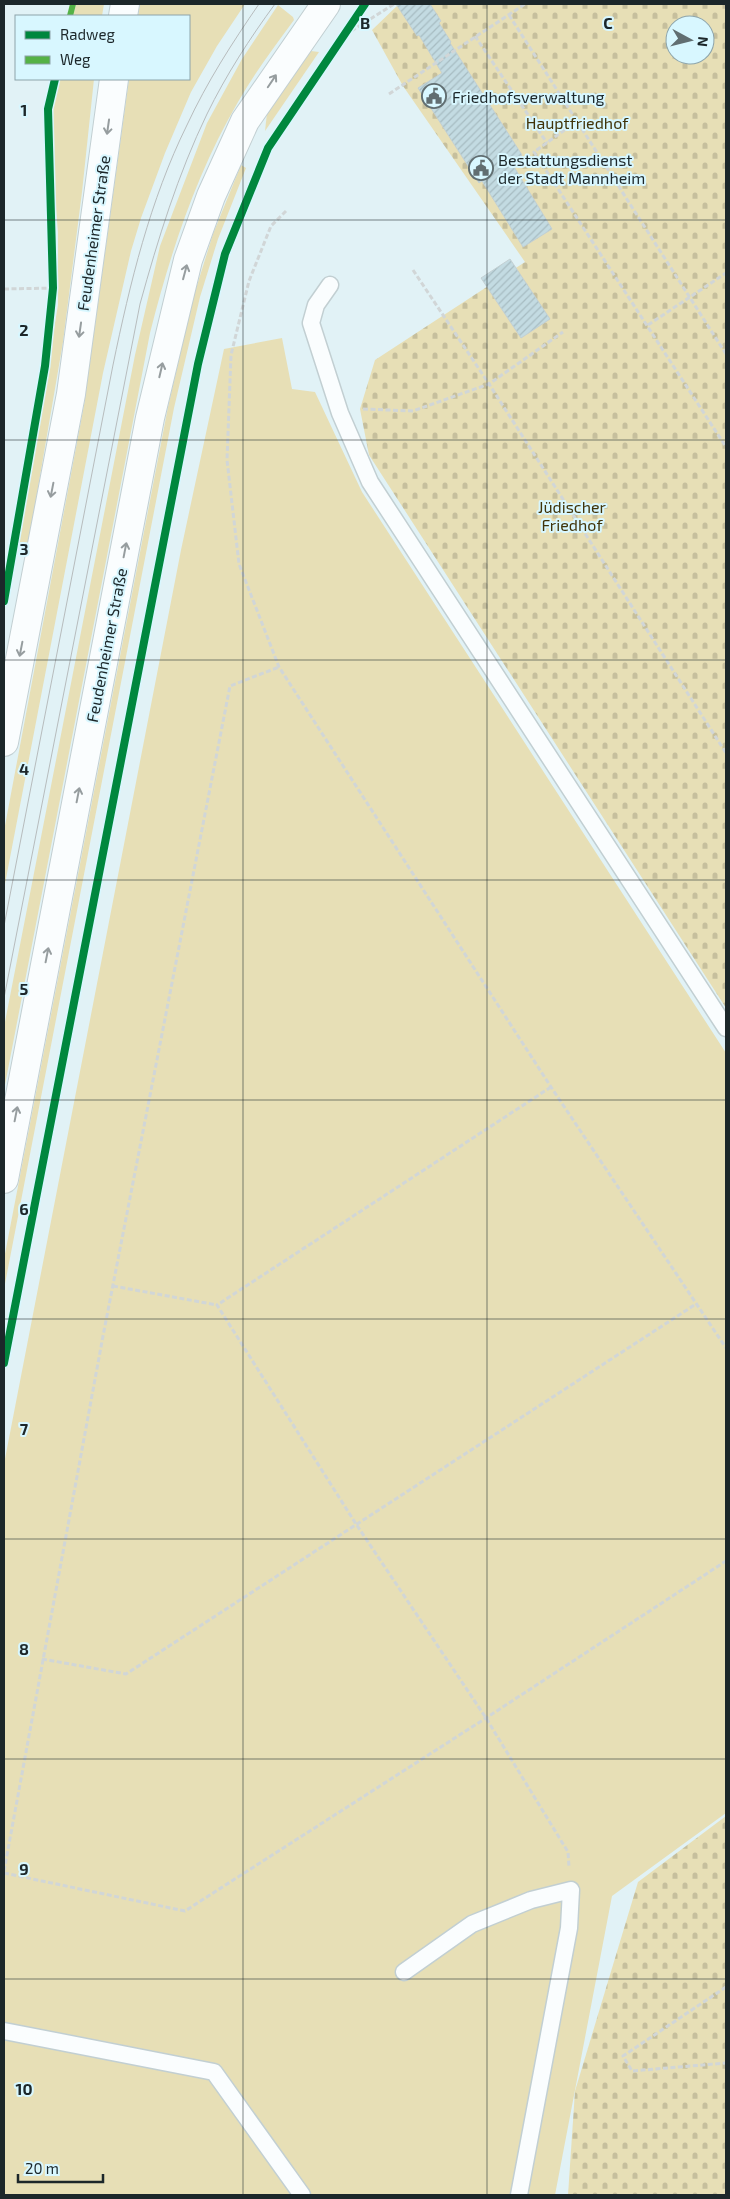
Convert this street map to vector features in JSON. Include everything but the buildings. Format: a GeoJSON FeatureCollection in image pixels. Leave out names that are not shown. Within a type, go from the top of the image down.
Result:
{"type":"FeatureCollection","features":[{"type":"Feature","properties":{"kind":"main road","name":"Feudenheimer Straße"},"geometry":{"type":"LineString","coordinates":[[4,1180],[152,409],[188,260],[211,196],[245,121],[318,6]]}},
{"type":"Feature","properties":{"kind":"main road","name":"Feudenheimer Straße"},"geometry":{"type":"LineString","coordinates":[[4,742],[71,394],[114,80]]}},
{"type":"Feature","properties":{"kind":"lane"},"geometry":{"type":"LineString","coordinates":[[330,285],[316,305],[312,323],[340,413],[370,482],[726,1028]]}},
{"type":"Feature","properties":{"kind":"lane"},"geometry":{"type":"LineString","coordinates":[[404,1972],[472,1924],[531,1900],[571,1890],[569,1928],[519,2195]]}},
{"type":"Feature","properties":{"kind":"lane"},"geometry":{"type":"LineString","coordinates":[[4,2031],[214,2072],[302,2195]]}},
{"type":"Feature","properties":{"kind":"path"},"geometry":{"type":"LineString","coordinates":[[345,35],[394,4]]}},
{"type":"Feature","properties":{"kind":"path"},"geometry":{"type":"LineString","coordinates":[[389,94],[525,4]]}},
{"type":"Feature","properties":{"kind":"path"},"geometry":{"type":"LineString","coordinates":[[509,15],[726,354]]}},
{"type":"Feature","properties":{"kind":"path"},"geometry":{"type":"LineString","coordinates":[[345,35],[355,20]]}},
{"type":"Feature","properties":{"kind":"path"},"geometry":{"type":"LineString","coordinates":[[475,36],[546,143]]}},
{"type":"Feature","properties":{"kind":"path"},"geometry":{"type":"LineString","coordinates":[[577,121],[534,152],[726,447]]}},
{"type":"Feature","properties":{"kind":"path"},"geometry":{"type":"LineString","coordinates":[[286,211],[271,226],[249,281],[231,355],[227,460],[239,564],[279,667],[551,1087],[726,1348]]}},
{"type":"Feature","properties":{"kind":"path"},"geometry":{"type":"LineString","coordinates":[[413,270],[489,384],[726,753]]}},
{"type":"Feature","properties":{"kind":"path"},"geometry":{"type":"LineString","coordinates":[[648,325],[726,273]]}},
{"type":"Feature","properties":{"kind":"path"},"geometry":{"type":"LineString","coordinates":[[4,289],[54,288]]}},
{"type":"Feature","properties":{"kind":"path"},"geometry":{"type":"LineString","coordinates":[[340,413],[360,409],[413,411],[489,384],[562,332]]}},
{"type":"Feature","properties":{"kind":"path"},"geometry":{"type":"LineString","coordinates":[[279,667],[230,686],[113,1286],[4,1872],[185,1910],[486,1718],[726,1561]]}},
{"type":"Feature","properties":{"kind":"path"},"geometry":{"type":"LineString","coordinates":[[113,1286],[217,1305],[551,1087]]}},
{"type":"Feature","properties":{"kind":"path"},"geometry":{"type":"LineString","coordinates":[[42,1660],[126,1674],[696,1304]]}},
{"type":"Feature","properties":{"kind":"path"},"geometry":{"type":"LineString","coordinates":[[217,1305],[356,1524],[486,1718],[568,1852],[571,1890]]}},
{"type":"Feature","properties":{"kind":"path"},"geometry":{"type":"LineString","coordinates":[[726,1987],[623,2056],[632,2071],[726,2063]]}},
{"type":"Feature","properties":{"kind":"green space"},"geometry":{"type":"Polygon","coordinates":[[[76,4],[104,4],[102,15],[73,15],[76,4]]]}},
{"type":"Feature","properties":{"kind":"green space"},"geometry":{"type":"Polygon","coordinates":[[[140,4],[245,4],[217,46],[191,92],[165,153],[131,251],[103,373],[4,889],[4,831],[84,405],[129,80],[190,80],[190,15],[138,15],[140,4]]]}},
{"type":"Feature","properties":{"kind":"green space","name":"Jüdischer Friedhof"},"geometry":{"type":"Polygon","coordinates":[[[399,4],[726,4],[726,1008],[369,455],[360,409],[375,360],[525,262],[403,86],[372,30],[399,4]]]}},
{"type":"Feature","properties":{"kind":"green space"},"geometry":{"type":"Polygon","coordinates":[[[278,5],[293,17],[294,20],[244,92],[209,157],[176,244],[150,333],[4,1090],[4,1027],[135,355],[160,246],[207,123],[242,59],[278,5]]]}},
{"type":"Feature","properties":{"kind":"green space"},"geometry":{"type":"Polygon","coordinates":[[[311,51],[319,52],[265,131],[267,113],[311,51]]]}},
{"type":"Feature","properties":{"kind":"green space"},"geometry":{"type":"Polygon","coordinates":[[[59,80],[94,80],[63,342],[28,546],[18,545],[58,305],[58,232],[53,175],[53,107],[59,80]]]}},
{"type":"Feature","properties":{"kind":"green space"},"geometry":{"type":"Polygon","coordinates":[[[241,165],[246,168],[218,239],[200,297],[174,408],[4,1289],[4,1259],[168,407],[194,295],[213,234],[241,165]]]}},
{"type":"Feature","properties":{"kind":"green space"},"geometry":{"type":"Polygon","coordinates":[[[282,338],[292,389],[315,392],[362,492],[726,1053],[726,1813],[612,1896],[555,2195],[4,2195],[4,1464],[181,550],[224,349],[282,338]]]}},
{"type":"Feature","properties":{"kind":"green space"},"geometry":{"type":"Polygon","coordinates":[[[726,1816],[726,2195],[568,2195],[575,2091],[638,1882],[726,1816]]]}},
{"type":"Feature","properties":{"kind":"tram line"},"geometry":{"type":"LineString","coordinates":[[4,926],[113,365],[142,242],[162,183],[195,109],[220,63],[259,4]]}},
{"type":"Feature","properties":{"kind":"tram line"},"geometry":{"type":"LineString","coordinates":[[4,998],[140,304],[169,207],[214,99],[230,71],[275,4]]}},
{"type":"Feature","properties":{"kind":"marked path"},"geometry":{"type":"LineString","coordinates":[[70,15],[73,4]]}},
{"type":"Feature","properties":{"kind":"cycle path"},"geometry":{"type":"LineString","coordinates":[[4,1363],[198,364],[225,254],[268,148],[365,4]]}},
{"type":"Feature","properties":{"kind":"cycle path"},"geometry":{"type":"LineString","coordinates":[[4,601],[45,366],[53,288],[48,109],[55,80]]}},
{"type":"Feature","properties":{"kind":"place","name":"Friedhofsverwaltung"},"geometry":{"type":"Point","coordinates":[434,96]}},
{"type":"Feature","properties":{"kind":"place","name":"Bestattungsdienst der Stadt Mannheim"},"geometry":{"type":"Point","coordinates":[481,168]}},
{"type":"Feature","properties":{"kind":"park label","name":"Hauptfriedhof"},"geometry":{"type":"Point","coordinates":[577,122]}}]}
